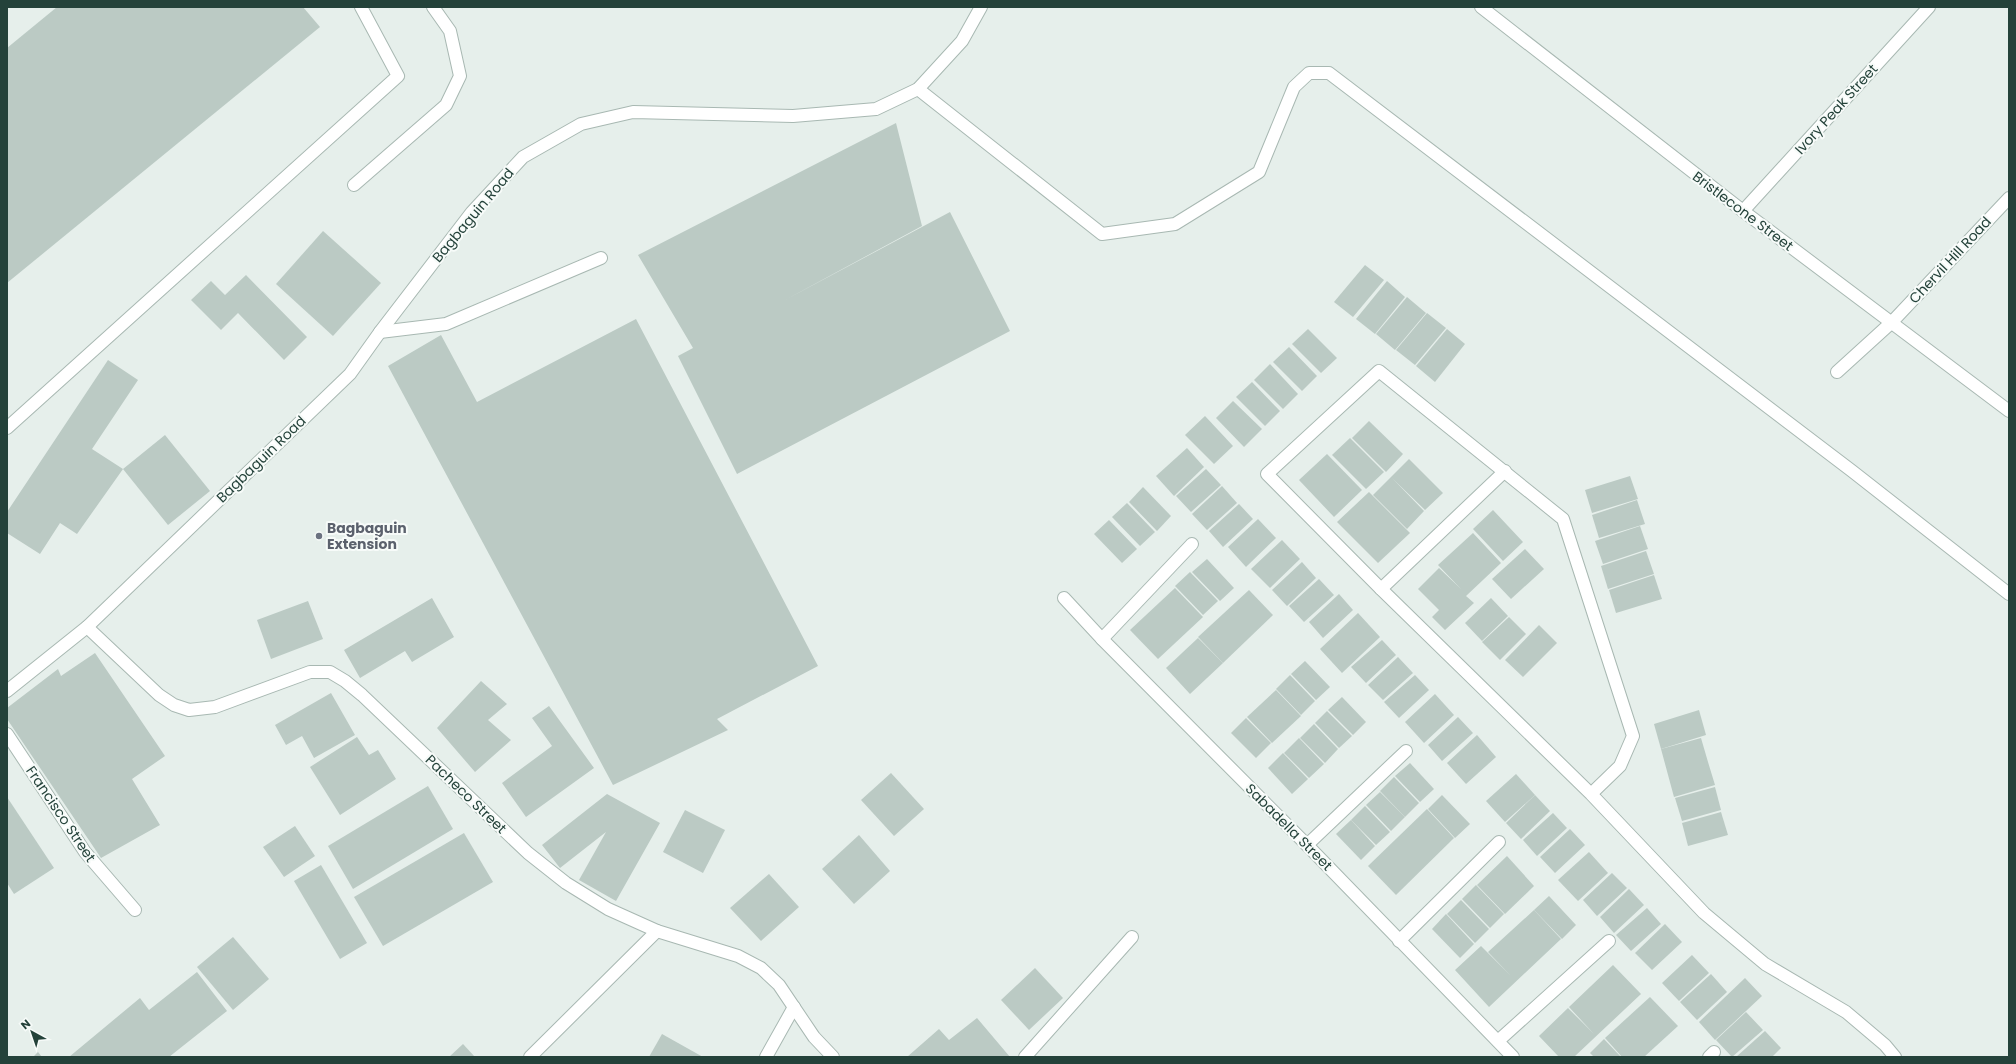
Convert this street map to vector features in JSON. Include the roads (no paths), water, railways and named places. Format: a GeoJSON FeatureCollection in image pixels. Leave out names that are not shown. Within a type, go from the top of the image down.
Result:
{"type":"FeatureCollection","features":[{"type":"Feature","properties":{"kind":"street"},"geometry":{"type":"LineString","coordinates":[[7,428],[398,76],[361,7]]}},
{"type":"Feature","properties":{"kind":"street"},"geometry":{"type":"LineString","coordinates":[[354,185],[446,105],[460,76],[450,30],[433,7]]}},
{"type":"Feature","properties":{"kind":"street","name":"Bagbaguin Road"},"geometry":{"type":"LineString","coordinates":[[7,691],[86,627],[350,374],[380,332],[472,212],[523,157],[581,124],[634,112],[794,116],[876,109],[918,89],[962,41],[981,7]]}},
{"type":"Feature","properties":{"kind":"street","name":"Bristlecone Street"},"geometry":{"type":"LineString","coordinates":[[1481,7],[1743,211],[2009,411]]}},
{"type":"Feature","properties":{"kind":"street","name":"Ivory Peak Street"},"geometry":{"type":"LineString","coordinates":[[1743,211],[1929,7]]}},
{"type":"Feature","properties":{"kind":"street"},"geometry":{"type":"LineString","coordinates":[[918,89],[1102,234],[1175,224],[1259,172],[1294,87],[1309,73],[1329,73],[1846,466],[2009,594]]}},
{"type":"Feature","properties":{"kind":"street","name":"Chervil Hill Road"},"geometry":{"type":"LineString","coordinates":[[1837,372],[1892,322],[2009,198]]}},
{"type":"Feature","properties":{"kind":"street"},"geometry":{"type":"LineString","coordinates":[[380,332],[446,324],[601,258]]}},
{"type":"Feature","properties":{"kind":"street"},"geometry":{"type":"LineString","coordinates":[[1591,794],[1620,766],[1633,736],[1563,519],[1380,371],[1267,474],[1591,794],[1704,913],[1765,964],[1846,1012],[1885,1045],[1895,1057]]}},
{"type":"Feature","properties":{"kind":"street"},"geometry":{"type":"LineString","coordinates":[[1382,589],[1505,471]]}},
{"type":"Feature","properties":{"kind":"street"},"geometry":{"type":"LineString","coordinates":[[1102,639],[1192,544]]}},
{"type":"Feature","properties":{"kind":"street","name":"Sabadella Street"},"geometry":{"type":"LineString","coordinates":[[1064,598],[1102,639],[1307,845],[1513,1057]]}},
{"type":"Feature","properties":{"kind":"street","name":"Pacheco Street"},"geometry":{"type":"LineString","coordinates":[[86,627],[159,695],[174,705],[189,710],[216,707],[310,672],[330,672],[345,681],[362,695],[528,853],[566,883],[608,909],[657,931],[738,956],[761,968],[779,985],[814,1037],[833,1057]]}},
{"type":"Feature","properties":{"kind":"street","name":"Francisco Street"},"geometry":{"type":"LineString","coordinates":[[7,734],[85,852],[135,910]]}},
{"type":"Feature","properties":{"kind":"street"},"geometry":{"type":"LineString","coordinates":[[1307,845],[1406,751]]}},
{"type":"Feature","properties":{"kind":"street"},"geometry":{"type":"LineString","coordinates":[[1399,941],[1499,842]]}},
{"type":"Feature","properties":{"kind":"street"},"geometry":{"type":"LineString","coordinates":[[530,1057],[657,931]]}},
{"type":"Feature","properties":{"kind":"street"},"geometry":{"type":"LineString","coordinates":[[1025,1057],[1132,937]]}},
{"type":"Feature","properties":{"kind":"street"},"geometry":{"type":"LineString","coordinates":[[1498,1041],[1609,941]]}},
{"type":"Feature","properties":{"kind":"street"},"geometry":{"type":"LineString","coordinates":[[766,1057],[794,1007]]}},
{"type":"Feature","properties":{"kind":"place","name":"Bagbaguin Extension"},"geometry":{"type":"Point","coordinates":[319,536]}}]}
